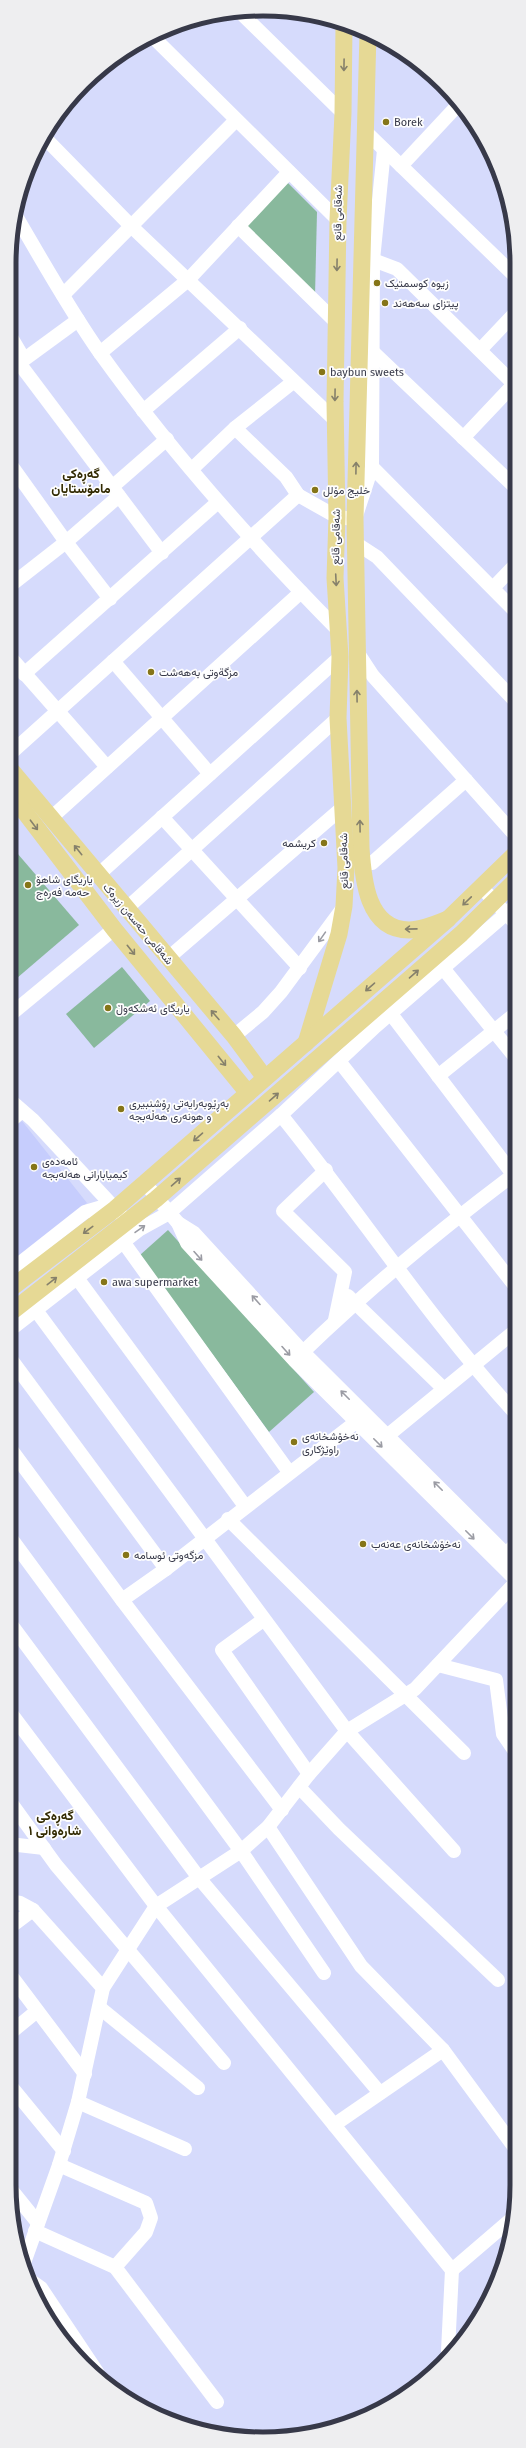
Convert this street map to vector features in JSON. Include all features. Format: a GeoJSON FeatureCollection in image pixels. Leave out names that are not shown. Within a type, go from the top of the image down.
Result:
{"type":"FeatureCollection","features":[{"type":"Feature","properties":{"kind":"main road","name":"شەقامی قانع"},"geometry":{"type":"LineString","coordinates":[[344,30],[343,113],[338,220],[336,421],[337,517],[335,578],[340,657],[338,718],[342,808],[365,889],[375,912],[391,925],[408,930],[423,928],[448,919]]}},
{"type":"Feature","properties":{"kind":"main road","name":"شەقامی قانع"},"geometry":{"type":"LineString","coordinates":[[306,1043],[339,934],[356,854],[356,518],[368,39]]}},
{"type":"Feature","properties":{"kind":"main road","name":"شەقامی حەسەن زیرەک"},"geometry":{"type":"LineString","coordinates":[[16,776],[167,959],[234,1036],[265,1078]]}},
{"type":"Feature","properties":{"kind":"main road","name":"شەقامی حەسەن زیرەک"},"geometry":{"type":"LineString","coordinates":[[16,801],[114,929],[248,1093]]}},
{"type":"Feature","properties":{"kind":"main road"},"geometry":{"type":"LineString","coordinates":[[16,1284],[115,1209],[144,1182],[448,919],[510,859]]}},
{"type":"Feature","properties":{"kind":"main road"},"geometry":{"type":"LineString","coordinates":[[16,1311],[37,1303],[127,1222],[439,963],[510,886]]}},
{"type":"Feature","properties":{"kind":"street"},"geometry":{"type":"LineString","coordinates":[[244,17],[343,113]]}},
{"type":"Feature","properties":{"kind":"street"},"geometry":{"type":"LineString","coordinates":[[156,40],[338,220]]}},
{"type":"Feature","properties":{"kind":"street"},"geometry":{"type":"LineString","coordinates":[[401,166],[455,108]]}},
{"type":"Feature","properties":{"kind":"street"},"geometry":{"type":"LineString","coordinates":[[63,295],[132,227],[236,120]]}},
{"type":"Feature","properties":{"kind":"street"},"geometry":{"type":"LineString","coordinates":[[366,132],[510,271]]}},
{"type":"Feature","properties":{"kind":"street"},"geometry":{"type":"LineString","coordinates":[[48,141],[132,227],[240,328],[293,382],[336,421]]}},
{"type":"Feature","properties":{"kind":"street"},"geometry":{"type":"LineString","coordinates":[[235,428],[286,477],[298,495],[337,517],[356,518],[372,467],[372,260],[384,150]]}},
{"type":"Feature","properties":{"kind":"street"},"geometry":{"type":"LineString","coordinates":[[100,353],[188,280],[289,172]]}},
{"type":"Feature","properties":{"kind":"street"},"geometry":{"type":"LineString","coordinates":[[20,222],[78,320],[100,353],[143,411],[218,502],[250,538],[339,631]]}},
{"type":"Feature","properties":{"kind":"street"},"geometry":{"type":"LineString","coordinates":[[238,226],[337,323]]}},
{"type":"Feature","properties":{"kind":"street"},"geometry":{"type":"LineString","coordinates":[[372,260],[397,269],[510,380]]}},
{"type":"Feature","properties":{"kind":"street"},"geometry":{"type":"LineString","coordinates":[[480,350],[510,318]]}},
{"type":"Feature","properties":{"kind":"street"},"geometry":{"type":"LineString","coordinates":[[78,320],[18,364],[162,553]]}},
{"type":"Feature","properties":{"kind":"street"},"geometry":{"type":"LineString","coordinates":[[143,411],[240,328]]}},
{"type":"Feature","properties":{"kind":"street"},"geometry":{"type":"LineString","coordinates":[[372,351],[510,482]]}},
{"type":"Feature","properties":{"kind":"street"},"geometry":{"type":"LineString","coordinates":[[192,469],[235,428],[293,382]]}},
{"type":"Feature","properties":{"kind":"street"},"geometry":{"type":"LineString","coordinates":[[463,438],[510,388]]}},
{"type":"Feature","properties":{"kind":"street"},"geometry":{"type":"LineString","coordinates":[[16,580],[66,542],[167,439]]}},
{"type":"Feature","properties":{"kind":"street"},"geometry":{"type":"LineString","coordinates":[[372,467],[510,606]]}},
{"type":"Feature","properties":{"kind":"street"},"geometry":{"type":"LineString","coordinates":[[16,472],[66,542],[110,599]]}},
{"type":"Feature","properties":{"kind":"street"},"geometry":{"type":"LineString","coordinates":[[16,748],[298,495]]}},
{"type":"Feature","properties":{"kind":"street"},"geometry":{"type":"LineString","coordinates":[[24,674],[218,502]]}},
{"type":"Feature","properties":{"kind":"street"},"geometry":{"type":"LineString","coordinates":[[357,544],[377,557],[510,696]]}},
{"type":"Feature","properties":{"kind":"street"},"geometry":{"type":"LineString","coordinates":[[493,588],[510,570]]}},
{"type":"Feature","properties":{"kind":"street"},"geometry":{"type":"LineString","coordinates":[[51,818],[301,592]]}},
{"type":"Feature","properties":{"kind":"street"},"geometry":{"type":"LineString","coordinates":[[356,650],[372,676],[510,829]]}},
{"type":"Feature","properties":{"kind":"street"},"geometry":{"type":"LineString","coordinates":[[98,875],[340,657]]}},
{"type":"Feature","properties":{"kind":"street"},"geometry":{"type":"LineString","coordinates":[[113,661],[210,774]]}},
{"type":"Feature","properties":{"kind":"street"},"geometry":{"type":"LineString","coordinates":[[16,664],[106,767]]}},
{"type":"Feature","properties":{"kind":"street"},"geometry":{"type":"LineString","coordinates":[[126,909],[338,718]]}},
{"type":"Feature","properties":{"kind":"street"},"geometry":{"type":"LineString","coordinates":[[356,854],[372,863],[466,780]]}},
{"type":"Feature","properties":{"kind":"street"},"geometry":{"type":"LineString","coordinates":[[167,959],[342,808]]}},
{"type":"Feature","properties":{"kind":"street"},"geometry":{"type":"LineString","coordinates":[[162,817],[190,850],[238,899],[300,968]]}},
{"type":"Feature","properties":{"kind":"street"},"geometry":{"type":"LineString","coordinates":[[481,887],[510,913]]}},
{"type":"Feature","properties":{"kind":"street"},"geometry":{"type":"LineString","coordinates":[[234,1036],[263,1012],[300,968],[344,906]]}},
{"type":"Feature","properties":{"kind":"street"},"geometry":{"type":"LineString","coordinates":[[16,1324],[37,1303],[77,1278],[145,1226],[173,1218],[339,1060],[391,1014],[439,963],[510,916]]}},
{"type":"Feature","properties":{"kind":"street"},"geometry":{"type":"LineString","coordinates":[[16,1010],[114,929]]}},
{"type":"Feature","properties":{"kind":"street"},"geometry":{"type":"LineString","coordinates":[[439,963],[510,1050]]}},
{"type":"Feature","properties":{"kind":"street"},"geometry":{"type":"LineString","coordinates":[[391,1014],[510,1171]]}},
{"type":"Feature","properties":{"kind":"street"},"geometry":{"type":"LineString","coordinates":[[438,1076],[510,1018]]}},
{"type":"Feature","properties":{"kind":"street"},"geometry":{"type":"LineString","coordinates":[[339,1060],[510,1280]]}},
{"type":"Feature","properties":{"kind":"street"},"geometry":{"type":"LineString","coordinates":[[16,1106],[127,1222]]}},
{"type":"Feature","properties":{"kind":"street"},"geometry":{"type":"LineString","coordinates":[[16,1116],[22,1111]]}},
{"type":"Feature","properties":{"kind":"street"},"geometry":{"type":"LineString","coordinates":[[282,1114],[326,1170],[472,1366],[510,1408]]}},
{"type":"Feature","properties":{"kind":"street"},"geometry":{"type":"LineString","coordinates":[[326,1170],[283,1211],[345,1272],[335,1320]]}},
{"type":"Feature","properties":{"kind":"street"},"geometry":{"type":"LineString","coordinates":[[303,1352],[354,1302],[459,1216],[510,1179]]}},
{"type":"Feature","properties":{"kind":"street"},"geometry":{"type":"LineString","coordinates":[[144,1182],[156,1199],[173,1218],[187,1243],[295,1361],[356,1422],[452,1508],[510,1552]]}},
{"type":"Feature","properties":{"kind":"street"},"geometry":{"type":"LineString","coordinates":[[16,1266],[85,1212],[96,1208],[115,1209]]}},
{"type":"Feature","properties":{"kind":"street"},"geometry":{"type":"LineString","coordinates":[[173,1218],[194,1233],[303,1352],[387,1436],[510,1573]]}},
{"type":"Feature","properties":{"kind":"street"},"geometry":{"type":"LineString","coordinates":[[124,1242],[289,1472]]}},
{"type":"Feature","properties":{"kind":"street"},"geometry":{"type":"LineString","coordinates":[[77,1278],[245,1506]]}},
{"type":"Feature","properties":{"kind":"street"},"geometry":{"type":"LineString","coordinates":[[341,1289],[444,1389]]}},
{"type":"Feature","properties":{"kind":"street"},"geometry":{"type":"LineString","coordinates":[[37,1303],[263,1620],[347,1731],[454,1851]]}},
{"type":"Feature","properties":{"kind":"street"},"geometry":{"type":"LineString","coordinates":[[387,1436],[510,1335]]}},
{"type":"Feature","properties":{"kind":"street"},"geometry":{"type":"LineString","coordinates":[[16,1366],[166,1569]]}},
{"type":"Feature","properties":{"kind":"street"},"geometry":{"type":"LineString","coordinates":[[122,1600],[166,1569],[228,1519],[356,1422]]}},
{"type":"Feature","properties":{"kind":"street"},"geometry":{"type":"LineString","coordinates":[[16,1456],[122,1600],[282,1810]]}},
{"type":"Feature","properties":{"kind":"street"},"geometry":{"type":"LineString","coordinates":[[228,1519],[464,1753]]}},
{"type":"Feature","properties":{"kind":"street"},"geometry":{"type":"LineString","coordinates":[[16,1545],[241,1851],[324,1973]]}},
{"type":"Feature","properties":{"kind":"street"},"geometry":{"type":"LineString","coordinates":[[26,2256],[64,2151],[78,2102],[100,2008],[103,1988],[156,1906],[241,1851],[268,1827],[309,1774],[347,1731],[415,1689],[510,1588]]}},
{"type":"Feature","properties":{"kind":"street"},"geometry":{"type":"LineString","coordinates":[[263,1620],[222,1650],[309,1774]]}},
{"type":"Feature","properties":{"kind":"street"},"geometry":{"type":"LineString","coordinates":[[16,1631],[199,1878],[380,2093]]}},
{"type":"Feature","properties":{"kind":"street"},"geometry":{"type":"LineString","coordinates":[[438,1665],[496,1680],[503,1734],[510,1744]]}},
{"type":"Feature","properties":{"kind":"street"},"geometry":{"type":"LineString","coordinates":[[16,1720],[156,1906],[452,2270],[448,2349]]}},
{"type":"Feature","properties":{"kind":"street"},"geometry":{"type":"LineString","coordinates":[[299,1788],[339,1829],[498,1980]]}},
{"type":"Feature","properties":{"kind":"street"},"geometry":{"type":"LineString","coordinates":[[16,1810],[44,1848],[224,2063]]}},
{"type":"Feature","properties":{"kind":"street"},"geometry":{"type":"LineString","coordinates":[[268,1827],[361,1966],[443,2050],[510,2141]]}},
{"type":"Feature","properties":{"kind":"street"},"geometry":{"type":"LineString","coordinates":[[16,1845],[44,1848]]}},
{"type":"Feature","properties":{"kind":"street"},"geometry":{"type":"LineString","coordinates":[[16,1902],[33,1910],[103,1988]]}},
{"type":"Feature","properties":{"kind":"street"},"geometry":{"type":"LineString","coordinates":[[16,1923],[33,1910]]}},
{"type":"Feature","properties":{"kind":"street"},"geometry":{"type":"LineString","coordinates":[[16,1983],[85,2074]]}},
{"type":"Feature","properties":{"kind":"street"},"geometry":{"type":"LineString","coordinates":[[100,2008],[198,2088]]}},
{"type":"Feature","properties":{"kind":"street"},"geometry":{"type":"LineString","coordinates":[[16,2028],[37,2011]]}},
{"type":"Feature","properties":{"kind":"street"},"geometry":{"type":"LineString","coordinates":[[334,2125],[443,2050]]}},
{"type":"Feature","properties":{"kind":"street"},"geometry":{"type":"LineString","coordinates":[[16,2093],[64,2151]]}},
{"type":"Feature","properties":{"kind":"street"},"geometry":{"type":"LineString","coordinates":[[78,2102],[185,2149]]}},
{"type":"Feature","properties":{"kind":"street"},"geometry":{"type":"LineString","coordinates":[[59,2165],[146,2203],[151,2218],[146,2232],[115,2267]]}},
{"type":"Feature","properties":{"kind":"street"},"geometry":{"type":"LineString","coordinates":[[17,2198],[37,2227],[115,2267],[217,2402]]}},
{"type":"Feature","properties":{"kind":"street"},"geometry":{"type":"LineString","coordinates":[[452,2270],[507,2223]]}},
{"type":"Feature","properties":{"kind":"street"},"geometry":{"type":"LineString","coordinates":[[37,2285],[41,2288],[91,2362]]}},
{"type":"Feature","properties":{"kind":"shaded area","name":"ئامەدەی کیمیابارانی هەلەبجە"},"geometry":{"type":"Polygon","coordinates":[[[22,1121],[87,1203],[16,1259],[16,1126],[22,1121]]]}},
{"type":"Feature","properties":{"kind":"green space"},"geometry":{"type":"Polygon","coordinates":[[[287,182],[317,212],[315,296],[244,227],[287,182]]]}},
{"type":"Feature","properties":{"kind":"green space","name":"یاریگای شاهۆ حەمە فەرەج"},"geometry":{"type":"Polygon","coordinates":[[[16,852],[79,925],[16,979],[16,852]]]}},
{"type":"Feature","properties":{"kind":"green space","name":"یاریگای ئەشکەوڵ"},"geometry":{"type":"Polygon","coordinates":[[[122,967],[150,1001],[94,1048],[66,1014],[122,967]]]}},
{"type":"Feature","properties":{"kind":"green space"},"geometry":{"type":"Polygon","coordinates":[[[168,1230],[314,1392],[269,1432],[140,1255],[168,1230]]]}},
{"type":"Feature","properties":{"kind":"place","name":"Borek"},"geometry":{"type":"Point","coordinates":[386,122]}},
{"type":"Feature","properties":{"kind":"place","name":"زیوە کوسمتیک"},"geometry":{"type":"Point","coordinates":[377,283]}},
{"type":"Feature","properties":{"kind":"place","name":"پیتزای سەهەند"},"geometry":{"type":"Point","coordinates":[385,303]}},
{"type":"Feature","properties":{"kind":"place","name":"baybun sweets"},"geometry":{"type":"Point","coordinates":[322,372]}},
{"type":"Feature","properties":{"kind":"place","name":"خلیج مۆلل"},"geometry":{"type":"Point","coordinates":[315,490]}},
{"type":"Feature","properties":{"kind":"place","name":"مزگةوتى بەھەشت"},"geometry":{"type":"Point","coordinates":[151,672]}},
{"type":"Feature","properties":{"kind":"place","name":"کریشمە"},"geometry":{"type":"Point","coordinates":[324,843]}},
{"type":"Feature","properties":{"kind":"place","name":"یاریگای شاهۆ حەمە فەرەج"},"geometry":{"type":"Point","coordinates":[28,885]}},
{"type":"Feature","properties":{"kind":"place","name":"یاریگای ئەشکەوڵ"},"geometry":{"type":"Point","coordinates":[108,1008]}},
{"type":"Feature","properties":{"kind":"place","name":"بەڕێوبەرایەتی ڕۆشنبیری و هونەری هەڵەبجە"},"geometry":{"type":"Point","coordinates":[121,1109]}},
{"type":"Feature","properties":{"kind":"place","name":"ئامەدەی کیمیابارانی هەلەبجە"},"geometry":{"type":"Point","coordinates":[34,1167]}},
{"type":"Feature","properties":{"kind":"place","name":"awa supermarket"},"geometry":{"type":"Point","coordinates":[104,1282]}},
{"type":"Feature","properties":{"kind":"place","name":"نەخۆشخانەی راوێژکاری"},"geometry":{"type":"Point","coordinates":[294,1442]}},
{"type":"Feature","properties":{"kind":"place","name":"نەخۆشخانەی عەنەب"},"geometry":{"type":"Point","coordinates":[363,1544]}},
{"type":"Feature","properties":{"kind":"place","name":"مزگەوتی ئوسامە"},"geometry":{"type":"Point","coordinates":[126,1555]}},
{"type":"Feature","properties":{"kind":"district","name":"گەڕەکی مامۆستایان"},"geometry":{"type":"Point","coordinates":[81,480]}},
{"type":"Feature","properties":{"kind":"district","name":"گەڕەکی شارەوانی ١"},"geometry":{"type":"Point","coordinates":[55,1822]}}]}
